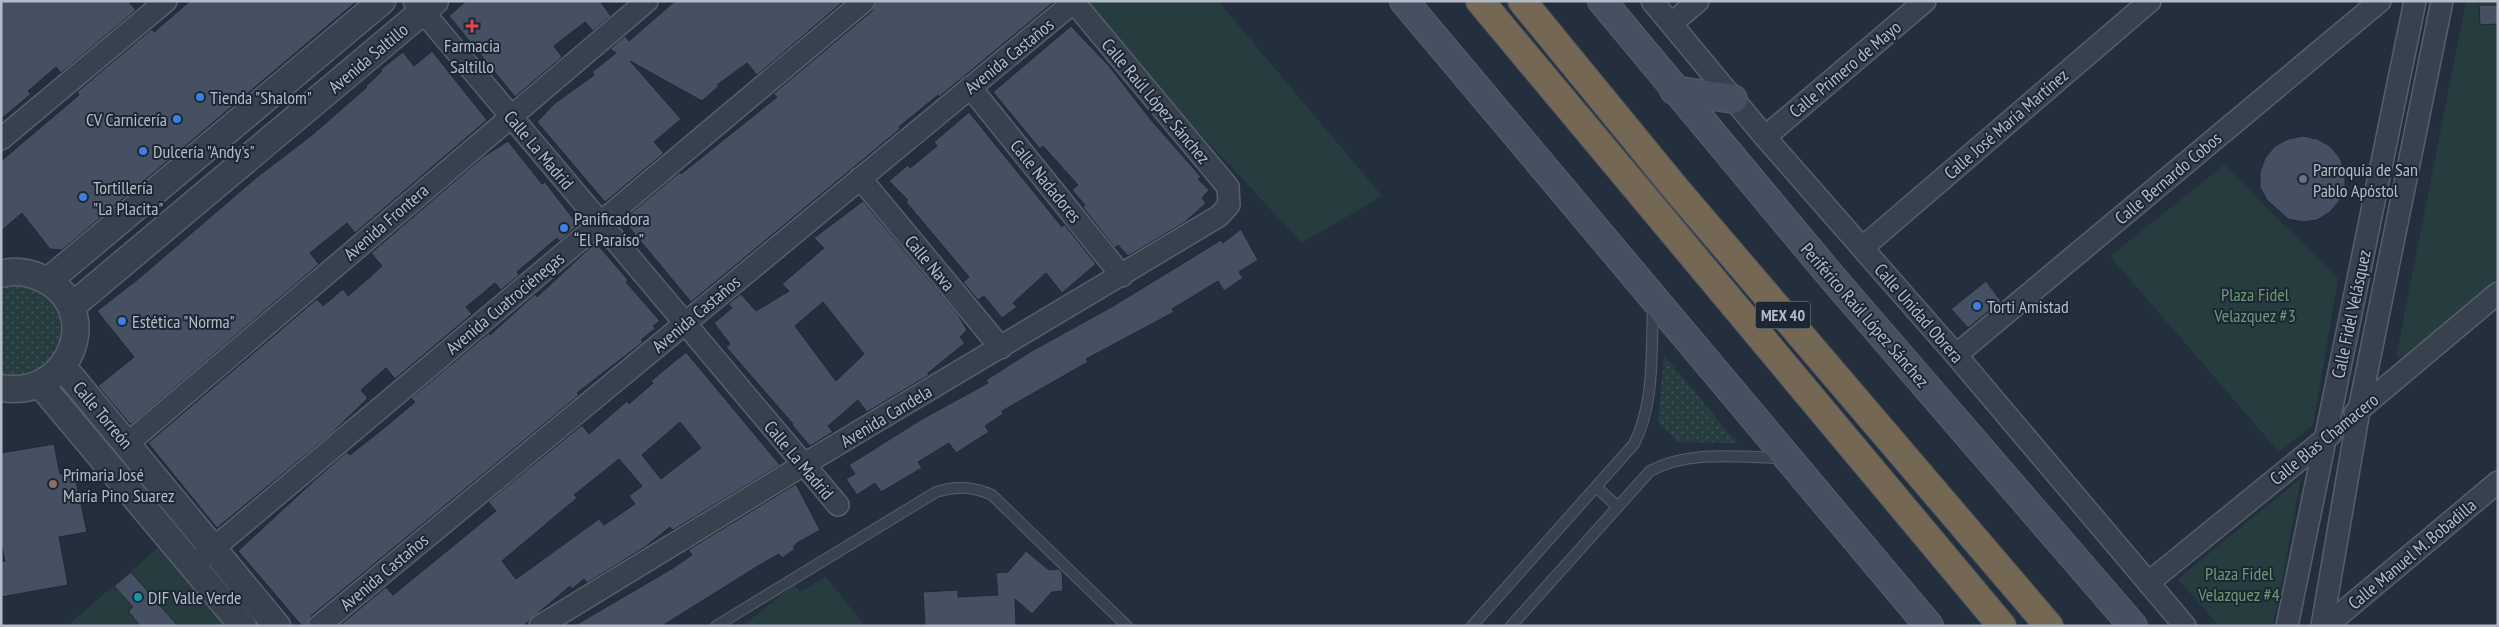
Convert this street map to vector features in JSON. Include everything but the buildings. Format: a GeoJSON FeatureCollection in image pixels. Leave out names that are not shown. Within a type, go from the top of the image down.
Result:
{"type":"FeatureCollection","features":[{"type":"Feature","properties":{"kind":"highway","name":"MEX 40"},"geometry":{"type":"LineString","coordinates":[[1480,1],[2002,626]]}},
{"type":"Feature","properties":{"kind":"highway","name":"MEX 40"},"geometry":{"type":"LineString","coordinates":[[1522,1],[1676,189],[2049,626]]}},
{"type":"Feature","properties":{"kind":"main road"},"geometry":{"type":"LineString","coordinates":[[1404,1],[1929,626]]}},
{"type":"Feature","properties":{"kind":"main road","name":"Periférico Raúl López Sánchez"},"geometry":{"type":"LineString","coordinates":[[1602,1],[1674,90],[2133,626]]}},
{"type":"Feature","properties":{"kind":"main road"},"geometry":{"type":"LineString","coordinates":[[1674,90],[1734,99]]}},
{"type":"Feature","properties":{"kind":"street"},"geometry":{"type":"LineString","coordinates":[[1,139],[166,1]]}},
{"type":"Feature","properties":{"kind":"street","name":"Avenida Saltillo"},"geometry":{"type":"LineString","coordinates":[[48,281],[382,1]]}},
{"type":"Feature","properties":{"kind":"street","name":"Avenida Frontera"},"geometry":{"type":"LineString","coordinates":[[127,444],[510,115],[647,1]]}},
{"type":"Feature","properties":{"kind":"street","name":"Avenida Cuatrociénegas"},"geometry":{"type":"LineString","coordinates":[[192,566],[864,1]]}},
{"type":"Feature","properties":{"kind":"street","name":"Calle Unidad Obrera"},"geometry":{"type":"LineString","coordinates":[[1652,1],[1765,137],[1956,355],[2185,626]]}},
{"type":"Feature","properties":{"kind":"street"},"geometry":{"type":"LineString","coordinates":[[1671,24],[1698,1]]}},
{"type":"Feature","properties":{"kind":"street","name":"Calle Primero de Mayo"},"geometry":{"type":"LineString","coordinates":[[1765,137],[1925,1]]}},
{"type":"Feature","properties":{"kind":"street","name":"Calle José María Martínez"},"geometry":{"type":"LineString","coordinates":[[1862,248],[2150,1]]}},
{"type":"Feature","properties":{"kind":"street","name":"Calle Bernardo Cobos"},"geometry":{"type":"LineString","coordinates":[[1956,355],[2380,1]]}},
{"type":"Feature","properties":{"kind":"street","name":"Calle Fidel Velásquez"},"geometry":{"type":"LineString","coordinates":[[2287,626],[2415,1]]}},
{"type":"Feature","properties":{"kind":"street","name":"Calle Fidel Velásquez"},"geometry":{"type":"LineString","coordinates":[[2322,626],[2359,410],[2442,1]]}},
{"type":"Feature","properties":{"kind":"street","name":"Avenida Castaños"},"geometry":{"type":"LineString","coordinates":[[319,626],[1073,2]]}},
{"type":"Feature","properties":{"kind":"street","name":"Calle Raúl López Sánchez"},"geometry":{"type":"LineString","coordinates":[[1073,2],[1228,187],[1229,205]]}},
{"type":"Feature","properties":{"kind":"street","name":"Avenida Saltillo"},"geometry":{"type":"LineString","coordinates":[[71,307],[424,5]]}},
{"type":"Feature","properties":{"kind":"street","name":"Calle La Madrid"},"geometry":{"type":"LineString","coordinates":[[424,5],[510,115],[838,505]]}},
{"type":"Feature","properties":{"kind":"street","name":"Calle Nadadores"},"geometry":{"type":"LineString","coordinates":[[970,87],[1122,276]]}},
{"type":"Feature","properties":{"kind":"street","name":"Calle Nava"},"geometry":{"type":"LineString","coordinates":[[860,178],[1001,348]]}},
{"type":"Feature","properties":{"kind":"street","name":"Avenida Candela"},"geometry":{"type":"LineString","coordinates":[[540,626],[803,465],[1122,276],[1220,216],[1229,205]]}},
{"type":"Feature","properties":{"kind":"street"},"geometry":{"type":"LineString","coordinates":[[1,274],[9,272],[30,273],[58,288],[71,307],[75,333],[73,346],[63,367],[51,378],[25,389],[1,388]]}},
{"type":"Feature","properties":{"kind":"street","name":"Calle Blas Chamacero"},"geometry":{"type":"LineString","coordinates":[[2148,582],[2326,438],[2498,294]]}},
{"type":"Feature","properties":{"kind":"street","name":"Calle Torreón"},"geometry":{"type":"LineString","coordinates":[[63,367],[277,626]]}},
{"type":"Feature","properties":{"kind":"street","name":"Calle Torreón"},"geometry":{"type":"LineString","coordinates":[[40,384],[243,626]]}},
{"type":"Feature","properties":{"kind":"street","name":"Calle Manuel M. Bobadilla"},"geometry":{"type":"LineString","coordinates":[[2326,626],[2498,482]]}},
{"type":"Feature","properties":{"kind":"lane"},"geometry":{"type":"LineString","coordinates":[[1472,626],[1634,444],[1646,416],[1653,297]]}},
{"type":"Feature","properties":{"kind":"lane"},"geometry":{"type":"LineString","coordinates":[[1511,626],[1642,478],[1661,465],[1711,458],[1788,458]]}},
{"type":"Feature","properties":{"kind":"lane"},"geometry":{"type":"LineString","coordinates":[[1596,486],[1617,506]]}},
{"type":"Feature","properties":{"kind":"lane"},"geometry":{"type":"LineString","coordinates":[[716,626],[936,492],[954,487],[966,487],[992,495],[1127,626]]}},
{"type":"Feature","properties":{"kind":"green space"},"geometry":{"type":"Polygon","coordinates":[[[1088,1],[1218,1],[1382,196],[1302,243],[1194,127],[1088,1]]]}},
{"type":"Feature","properties":{"kind":"green space"},"geometry":{"type":"Polygon","coordinates":[[[2466,1],[2498,1],[2498,278],[2405,356],[2396,358],[2466,1]]]}},
{"type":"Feature","properties":{"kind":"green space","name":"Plaza Fidel Velazquez #3"},"geometry":{"type":"Polygon","coordinates":[[[2224,165],[2338,279],[2313,425],[2279,452],[2110,256],[2224,165]]]}},
{"type":"Feature","properties":{"kind":"green space"},"geometry":{"type":"Polygon","coordinates":[[[17,285],[40,293],[54,306],[61,323],[60,341],[52,357],[40,370],[22,376],[1,374],[1,288],[17,285]]]}},
{"type":"Feature","properties":{"kind":"green space"},"geometry":{"type":"Polygon","coordinates":[[[1664,355],[1737,443],[1678,442],[1658,423],[1664,355]]]}},
{"type":"Feature","properties":{"kind":"green space","name":"Plaza Fidel Velazquez #4"},"geometry":{"type":"Polygon","coordinates":[[[2301,478],[2273,626],[2219,626],[2178,579],[2301,478]]]}},
{"type":"Feature","properties":{"kind":"green space"},"geometry":{"type":"Polygon","coordinates":[[[160,546],[229,626],[67,626],[160,546]]]}},
{"type":"Feature","properties":{"kind":"green space"},"geometry":{"type":"Polygon","coordinates":[[[826,577],[865,626],[742,626],[794,585],[800,592],[826,577]]]}},
{"type":"Feature","properties":{"kind":"place","name":"Farmacia Saltillo"},"geometry":{"type":"Point","coordinates":[472,26]}},
{"type":"Feature","properties":{"kind":"place","name":"Tienda \"Shalom\""},"geometry":{"type":"Point","coordinates":[200,97]}},
{"type":"Feature","properties":{"kind":"place","name":"CV Carnicería"},"geometry":{"type":"Point","coordinates":[177,119]}},
{"type":"Feature","properties":{"kind":"place","name":"Dulcería \"Andy's\""},"geometry":{"type":"Point","coordinates":[143,151]}},
{"type":"Feature","properties":{"kind":"place","name":"Parroquía de San Pablo Apóstol"},"geometry":{"type":"Point","coordinates":[2303,179]}},
{"type":"Feature","properties":{"kind":"place","name":"Tortillería \"La Placita\""},"geometry":{"type":"Point","coordinates":[83,197]}},
{"type":"Feature","properties":{"kind":"place","name":"Panificadora “El Paraíso”"},"geometry":{"type":"Point","coordinates":[564,228]}},
{"type":"Feature","properties":{"kind":"place","name":"Torti Amistad"},"geometry":{"type":"Point","coordinates":[1977,306]}},
{"type":"Feature","properties":{"kind":"place","name":"Estética \"Norma\""},"geometry":{"type":"Point","coordinates":[122,321]}},
{"type":"Feature","properties":{"kind":"place","name":"Primaria José María Pino Suarez"},"geometry":{"type":"Point","coordinates":[53,484]}},
{"type":"Feature","properties":{"kind":"place","name":"DIF Valle Verde"},"geometry":{"type":"Point","coordinates":[138,597]}}]}
